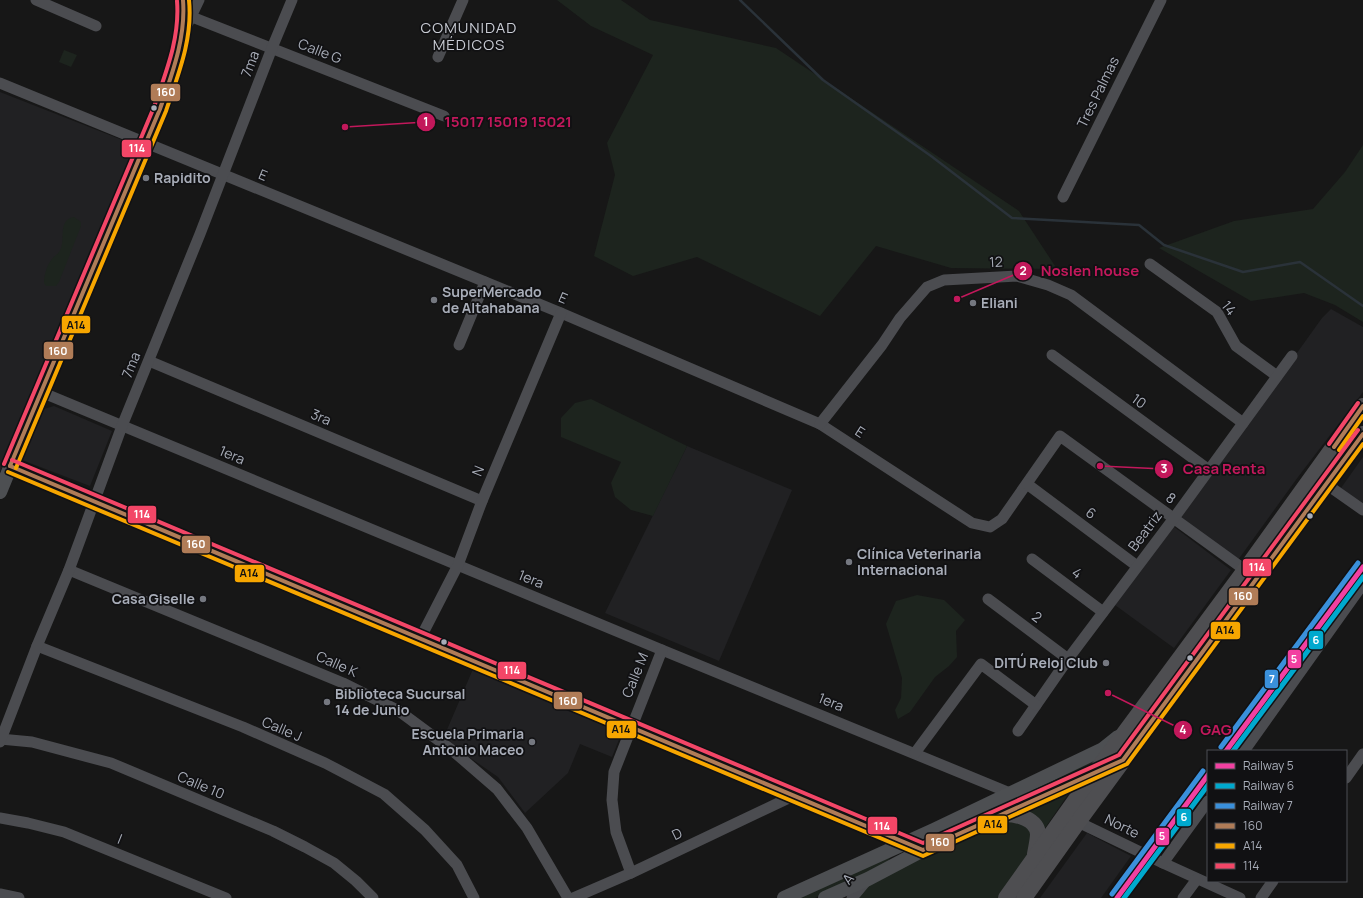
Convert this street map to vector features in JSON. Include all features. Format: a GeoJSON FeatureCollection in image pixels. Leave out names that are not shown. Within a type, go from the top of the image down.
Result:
{"type":"FeatureCollection","features":[{"type":"Feature","properties":{"kind":"highway"},"geometry":{"type":"LineString","coordinates":[[1006,898],[1094,774],[1245,570],[1363,406]]}},
{"type":"Feature","properties":{"kind":"highway"},"geometry":{"type":"LineString","coordinates":[[1024,898],[1123,760],[1363,434]]}},
{"type":"Feature","properties":{"kind":"highway"},"geometry":{"type":"LineString","coordinates":[[1094,774],[1123,760]]}},
{"type":"Feature","properties":{"kind":"highway"},"geometry":{"type":"LineString","coordinates":[[1005,814],[1021,816],[1035,826],[1038,836],[1034,858]]}},
{"type":"Feature","properties":{"kind":"highway"},"geometry":{"type":"LineString","coordinates":[[1053,831],[1066,823],[1078,822]]}},
{"type":"Feature","properties":{"kind":"main road"},"geometry":{"type":"LineString","coordinates":[[0,492],[160,109],[188,17],[183,0]]}},
{"type":"Feature","properties":{"kind":"main road"},"geometry":{"type":"LineString","coordinates":[[826,898],[868,879],[923,850],[937,836],[1010,793],[1103,749],[1117,738],[1138,716]]}},
{"type":"Feature","properties":{"kind":"main road"},"geometry":{"type":"LineString","coordinates":[[784,898],[899,846],[937,836],[1005,814],[1094,774]]}},
{"type":"Feature","properties":{"kind":"main road"},"geometry":{"type":"LineString","coordinates":[[897,864],[901,857],[899,846]]}},
{"type":"Feature","properties":{"kind":"street"},"geometry":{"type":"LineString","coordinates":[[36,0],[96,26]]}},
{"type":"Feature","properties":{"kind":"street"},"geometry":{"type":"LineString","coordinates":[[188,17],[199,0]]}},
{"type":"Feature","properties":{"kind":"street","name":"7ma"},"geometry":{"type":"LineString","coordinates":[[0,740],[69,570],[122,426],[292,0]]}},
{"type":"Feature","properties":{"kind":"street"},"geometry":{"type":"LineString","coordinates":[[438,57],[462,0]]}},
{"type":"Feature","properties":{"kind":"street","name":"Tres Palmas"},"geometry":{"type":"LineString","coordinates":[[1063,197],[1161,0]]}},
{"type":"Feature","properties":{"kind":"street","name":"Calle G"},"geometry":{"type":"LineString","coordinates":[[188,17],[272,48],[444,116]]}},
{"type":"Feature","properties":{"kind":"street","name":"E"},"geometry":{"type":"LineString","coordinates":[[0,83],[561,313],[820,424],[972,523],[990,527],[1002,519],[1060,436]]}},
{"type":"Feature","properties":{"kind":"street","name":"14"},"geometry":{"type":"LineString","coordinates":[[1150,264],[1217,312],[1236,346],[1277,376]]}},
{"type":"Feature","properties":{"kind":"street","name":"12"},"geometry":{"type":"LineString","coordinates":[[820,424],[882,345],[900,318],[927,287],[944,280],[1017,276],[1048,285],[1071,295],[1243,423]]}},
{"type":"Feature","properties":{"kind":"street"},"geometry":{"type":"LineString","coordinates":[[459,345],[485,282]]}},
{"type":"Feature","properties":{"kind":"street","name":"N"},"geometry":{"type":"LineString","coordinates":[[420,639],[458,565],[482,501],[561,313]]}},
{"type":"Feature","properties":{"kind":"street","name":"10"},"geometry":{"type":"LineString","coordinates":[[1052,355],[1209,470]]}},
{"type":"Feature","properties":{"kind":"street","name":"Beatriz"},"geometry":{"type":"LineString","coordinates":[[1018,731],[1068,659],[1174,518],[1292,356]]}},
{"type":"Feature","properties":{"kind":"street","name":"3ra"},"geometry":{"type":"LineString","coordinates":[[149,361],[482,501]]}},
{"type":"Feature","properties":{"kind":"street","name":"1era"},"geometry":{"type":"LineString","coordinates":[[41,392],[1010,793]]}},
{"type":"Feature","properties":{"kind":"street","name":"8"},"geometry":{"type":"LineString","coordinates":[[1060,436],[1245,570]]}},
{"type":"Feature","properties":{"kind":"street"},"geometry":{"type":"LineString","coordinates":[[10,466],[793,796],[899,846],[923,850]]}},
{"type":"Feature","properties":{"kind":"street","name":"6"},"geometry":{"type":"LineString","coordinates":[[1027,484],[1137,566]]}},
{"type":"Feature","properties":{"kind":"street"},"geometry":{"type":"LineString","coordinates":[[1326,484],[1363,510]]}},
{"type":"Feature","properties":{"kind":"street","name":"4"},"geometry":{"type":"LineString","coordinates":[[1032,559],[1103,612]]}},
{"type":"Feature","properties":{"kind":"street","name":"Calle K"},"geometry":{"type":"LineString","coordinates":[[69,570],[330,677],[398,711],[453,751],[497,789],[527,828],[568,898]]}},
{"type":"Feature","properties":{"kind":"street"},"geometry":{"type":"LineString","coordinates":[[1245,750],[1363,584]]}},
{"type":"Feature","properties":{"kind":"street","name":"2"},"geometry":{"type":"LineString","coordinates":[[988,599],[1068,659]]}},
{"type":"Feature","properties":{"kind":"street","name":"Calle J"},"geometry":{"type":"LineString","coordinates":[[37,646],[243,727],[251,732],[325,763],[384,794],[425,830],[457,865],[474,898]]}},
{"type":"Feature","properties":{"kind":"street","name":"Calle M"},"geometry":{"type":"LineString","coordinates":[[631,873],[616,832],[612,800],[614,772],[630,728],[662,650]]}},
{"type":"Feature","properties":{"kind":"street"},"geometry":{"type":"LineString","coordinates":[[914,753],[981,664],[1036,705]]}},
{"type":"Feature","properties":{"kind":"street","name":"Calle 10"},"geometry":{"type":"LineString","coordinates":[[0,740],[32,742],[111,763],[265,828],[334,863],[356,881],[373,898]]}},
{"type":"Feature","properties":{"kind":"street"},"geometry":{"type":"LineString","coordinates":[[1347,777],[1363,754]]}},
{"type":"Feature","properties":{"kind":"street","name":"D"},"geometry":{"type":"LineString","coordinates":[[573,898],[631,873],[793,796]]}},
{"type":"Feature","properties":{"kind":"street"},"geometry":{"type":"LineString","coordinates":[[1163,863],[1207,802]]}},
{"type":"Feature","properties":{"kind":"street","name":"I"},"geometry":{"type":"LineString","coordinates":[[0,818],[64,832],[226,898]]}},
{"type":"Feature","properties":{"kind":"street","name":"Norte"},"geometry":{"type":"LineString","coordinates":[[1078,822],[1240,898]]}},
{"type":"Feature","properties":{"kind":"street","name":"A"},"geometry":{"type":"LineString","coordinates":[[852,898],[868,879]]}},
{"type":"Feature","properties":{"kind":"street"},"geometry":{"type":"LineString","coordinates":[[1184,898],[1197,879]]}},
{"type":"Feature","properties":{"kind":"street"},"geometry":{"type":"LineString","coordinates":[[1261,898],[1272,882]]}},
{"type":"Feature","properties":{"kind":"street"},"geometry":{"type":"LineString","coordinates":[[0,894],[19,898]]}},
{"type":"Feature","properties":{"kind":"shaded area"},"geometry":{"type":"Polygon","coordinates":[[[557,0],[621,0],[650,20],[776,48],[1019,211],[1057,269],[951,268],[876,246],[820,316],[697,257],[633,276],[594,256],[615,175],[607,143],[653,55],[591,26],[557,0]]]}},
{"type":"Feature","properties":{"kind":"shaded area"},"geometry":{"type":"Polygon","coordinates":[[[64,50],[77,55],[71,67],[59,62],[64,50]]]}},
{"type":"Feature","properties":{"kind":"shaded area"},"geometry":{"type":"Polygon","coordinates":[[[0,92],[135,145],[0,472],[0,92]]]}},
{"type":"Feature","properties":{"kind":"shaded area"},"geometry":{"type":"Polygon","coordinates":[[[1363,145],[1363,322],[1335,305],[1304,293],[1251,301],[1159,248],[1234,221],[1313,209],[1345,172],[1363,145]]]}},
{"type":"Feature","properties":{"kind":"shaded area"},"geometry":{"type":"Polygon","coordinates":[[[74,217],[81,222],[81,226],[59,282],[56,286],[46,286],[44,283],[46,270],[50,261],[61,248],[63,227],[65,222],[74,217]]]}},
{"type":"Feature","properties":{"kind":"shaded area"},"geometry":{"type":"Polygon","coordinates":[[[1331,309],[1363,327],[1363,392],[1298,477],[1238,560],[1180,516],[1322,318],[1331,309]]]}},
{"type":"Feature","properties":{"kind":"shaded area"},"geometry":{"type":"Polygon","coordinates":[[[591,399],[687,446],[653,516],[631,510],[615,497],[611,483],[621,462],[561,437],[561,418],[575,403],[591,399]]]}},
{"type":"Feature","properties":{"kind":"shaded area"},"geometry":{"type":"Polygon","coordinates":[[[54,406],[112,431],[90,486],[22,460],[44,409],[54,406]]]}},
{"type":"Feature","properties":{"kind":"shaded area"},"geometry":{"type":"Polygon","coordinates":[[[687,446],[792,490],[719,661],[605,613],[687,446]]]}},
{"type":"Feature","properties":{"kind":"shaded area"},"geometry":{"type":"Polygon","coordinates":[[[1363,457],[1363,505],[1341,488],[1363,457]]]}},
{"type":"Feature","properties":{"kind":"shaded area"},"geometry":{"type":"Polygon","coordinates":[[[1173,526],[1231,570],[1174,648],[1115,605],[1173,526]]]}},
{"type":"Feature","properties":{"kind":"shaded area"},"geometry":{"type":"Polygon","coordinates":[[[917,595],[944,600],[965,620],[956,631],[957,657],[949,666],[935,677],[910,712],[898,719],[895,710],[901,698],[902,678],[886,624],[896,601],[917,595]]]}},
{"type":"Feature","properties":{"kind":"shaded area","name":"Escuela Primaria Antonio Maceo"},"geometry":{"type":"Polygon","coordinates":[[[473,669],[622,732],[612,757],[580,744],[568,773],[525,813],[498,777],[443,739],[473,669]]]}},
{"type":"Feature","properties":{"kind":"shaded area"},"geometry":{"type":"Polygon","coordinates":[[[1093,761],[1095,765],[1094,767],[937,839],[933,833],[1093,761]]]}},
{"type":"Feature","properties":{"kind":"shaded area"},"geometry":{"type":"Polygon","coordinates":[[[1071,790],[1043,831],[1023,809],[1071,790]]]}},
{"type":"Feature","properties":{"kind":"shaded area"},"geometry":{"type":"Polygon","coordinates":[[[1018,816],[1038,837],[1004,898],[852,898],[868,879],[1018,816]]]}},
{"type":"Feature","properties":{"kind":"shaded area"},"geometry":{"type":"Polygon","coordinates":[[[1087,833],[1131,856],[1101,898],[1040,898],[1087,833]]]}},
{"type":"Feature","properties":{"kind":"shaded area"},"geometry":{"type":"Polygon","coordinates":[[[892,853],[888,862],[881,867],[815,898],[791,898],[892,853]]]}},
{"type":"Feature","properties":{"kind":"waterway"},"geometry":{"type":"LineString","coordinates":[[740,0],[823,80],[931,156],[1012,218],[1139,225],[1164,245],[1243,272],[1300,262],[1363,306]]}},
{"type":"Feature","properties":{"kind":"rail line","name":"7"},"geometry":{"type":"LineString","coordinates":[[1221,747],[1358,563]]}},
{"type":"Feature","properties":{"kind":"rail line","name":"5"},"geometry":{"type":"LineString","coordinates":[[1227,750],[1363,567]]}},
{"type":"Feature","properties":{"kind":"rail line","name":"6"},"geometry":{"type":"LineString","coordinates":[[1234,750],[1363,577]]}},
{"type":"Feature","properties":{"kind":"rail line","name":"7"},"geometry":{"type":"LineString","coordinates":[[1112,894],[1203,771]]}},
{"type":"Feature","properties":{"kind":"rail line","name":"5"},"geometry":{"type":"LineString","coordinates":[[1117,898],[1207,776]]}},
{"type":"Feature","properties":{"kind":"rail line","name":"6"},"geometry":{"type":"LineString","coordinates":[[1124,898],[1207,786]]}},
{"type":"Feature","properties":{"kind":"transit line","name":"160"},"geometry":{"type":"LineString","coordinates":[[10,466],[160,109],[180,42],[183,0]]}},
{"type":"Feature","properties":{"kind":"transit line","name":"A14"},"geometry":{"type":"LineString","coordinates":[[16,468],[166,111],[180,70],[187,43],[190,14],[189,0]]}},
{"type":"Feature","properties":{"kind":"transit line","name":"114"},"geometry":{"type":"LineString","coordinates":[[4,464],[154,107],[174,42],[177,1]]}},
{"type":"Feature","properties":{"kind":"transit line","name":"114"},"geometry":{"type":"LineString","coordinates":[[1329,444],[1358,403]]}},
{"type":"Feature","properties":{"kind":"transit line","name":"160"},"geometry":{"type":"LineString","coordinates":[[1334,447],[1363,406]]}},
{"type":"Feature","properties":{"kind":"transit line","name":"A14"},"geometry":{"type":"LineString","coordinates":[[1339,450],[1363,416]]}},
{"type":"Feature","properties":{"kind":"transit line","name":"114"},"geometry":{"type":"LineString","coordinates":[[12,460],[923,843],[1119,755],[1358,430]]}},
{"type":"Feature","properties":{"kind":"transit line","name":"160"},"geometry":{"type":"LineString","coordinates":[[10,466],[923,850],[1123,760],[1363,434]]}},
{"type":"Feature","properties":{"kind":"transit line","name":"A14"},"geometry":{"type":"LineString","coordinates":[[8,472],[923,856],[1127,764],[1363,444]]}},
{"type":"Feature","properties":{"kind":"place","name":"15017 15019 15021"},"geometry":{"type":"Point","coordinates":[345,127]}},
{"type":"Feature","properties":{"kind":"place","name":"Rapidito"},"geometry":{"type":"Point","coordinates":[146,178]}},
{"type":"Feature","properties":{"kind":"place","name":"Noslen house"},"geometry":{"type":"Point","coordinates":[957,299]}},
{"type":"Feature","properties":{"kind":"place","name":"SuperMercado de Altahabana"},"geometry":{"type":"Point","coordinates":[434,300]}},
{"type":"Feature","properties":{"kind":"place","name":"Eliani"},"geometry":{"type":"Point","coordinates":[973,303]}},
{"type":"Feature","properties":{"kind":"place","name":"Casa Renta"},"geometry":{"type":"Point","coordinates":[1100,466]}},
{"type":"Feature","properties":{"kind":"place","name":"Clínica Veterinaria Internacional"},"geometry":{"type":"Point","coordinates":[849,562]}},
{"type":"Feature","properties":{"kind":"place","name":"Casa Giselle"},"geometry":{"type":"Point","coordinates":[203,599]}},
{"type":"Feature","properties":{"kind":"place","name":"DITÚ Reloj Club"},"geometry":{"type":"Point","coordinates":[1106,663]}},
{"type":"Feature","properties":{"kind":"place","name":"GAG"},"geometry":{"type":"Point","coordinates":[1108,693]}},
{"type":"Feature","properties":{"kind":"place","name":"Biblioteca Sucursal 14 de Junio"},"geometry":{"type":"Point","coordinates":[327,702]}},
{"type":"Feature","properties":{"kind":"place","name":"Escuela Primaria Antonio Maceo"},"geometry":{"type":"Point","coordinates":[532,742]}},
{"type":"Feature","properties":{"kind":"district","name":"COMUNIDAD MÉDICOS"},"geometry":{"type":"Point","coordinates":[469,36]}}]}
